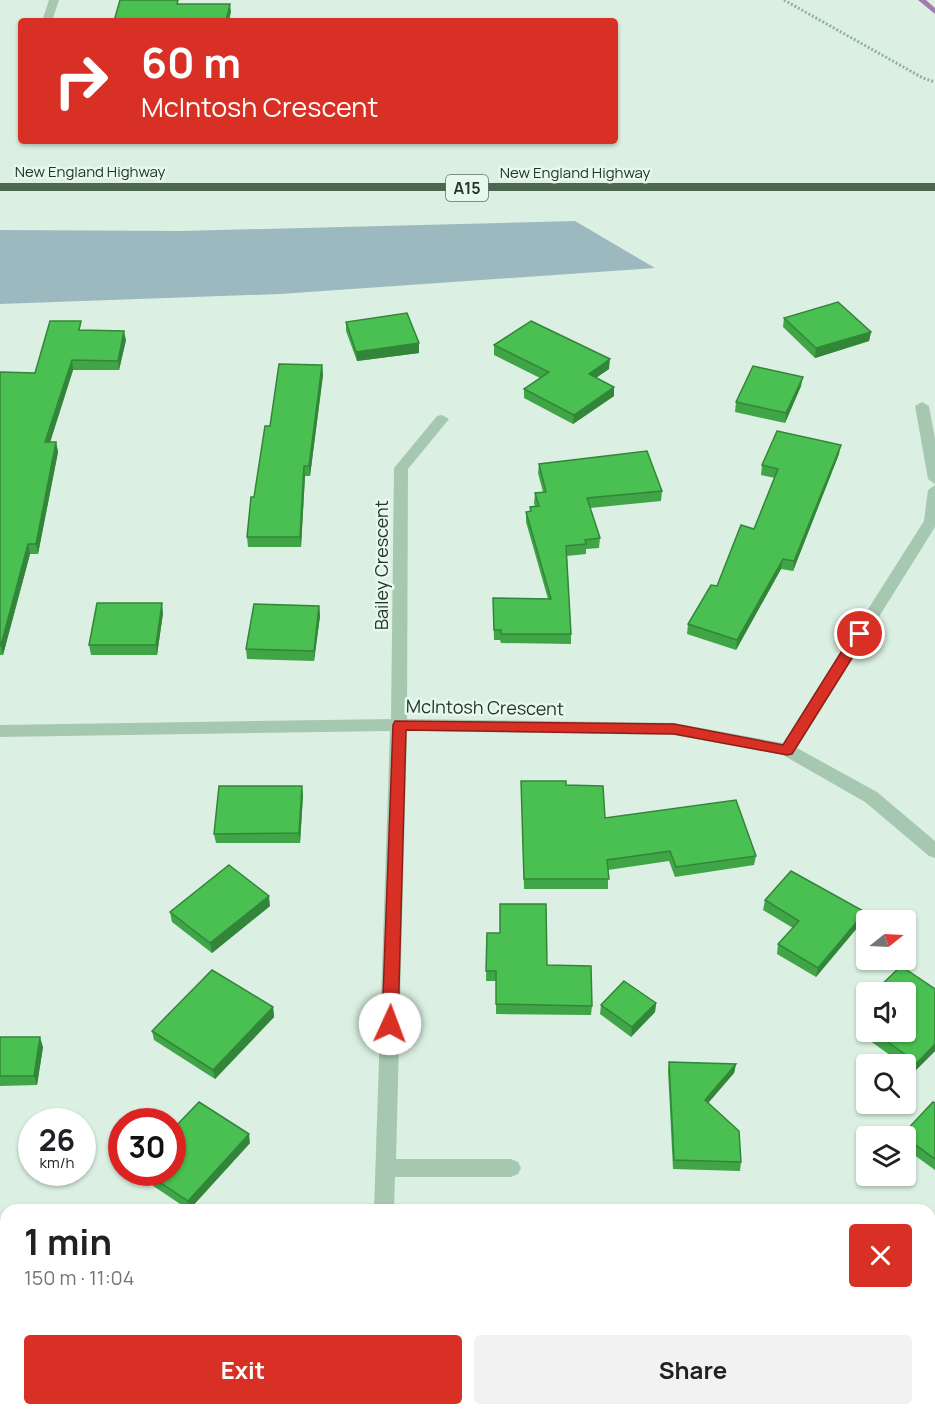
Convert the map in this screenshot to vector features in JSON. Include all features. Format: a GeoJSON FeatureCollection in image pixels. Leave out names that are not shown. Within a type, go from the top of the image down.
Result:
{"type":"FeatureCollection","features":[{"type":"Feature","properties":{"kind":"highway","name":"New England Highway"},"geometry":{"type":"LineString","coordinates":[[0,187],[935,187]]}},
{"type":"Feature","properties":{"kind":"street"},"geometry":{"type":"LineString","coordinates":[[48,18],[54,0]]}},
{"type":"Feature","properties":{"kind":"street"},"geometry":{"type":"LineString","coordinates":[[922,406],[935,479]]}},
{"type":"Feature","properties":{"kind":"street","name":"Bailey Crescent"},"geometry":{"type":"LineString","coordinates":[[384,1204],[399,725],[401,468],[442,420]]}},
{"type":"Feature","properties":{"kind":"street"},"geometry":{"type":"LineString","coordinates":[[787,750],[931,521],[935,490]]}},
{"type":"Feature","properties":{"kind":"street","name":"McIntosh Crescent"},"geometry":{"type":"LineString","coordinates":[[0,731],[399,725],[674,729],[787,750],[871,797],[935,851]]}},
{"type":"Feature","properties":{"kind":"street"},"geometry":{"type":"LineString","coordinates":[[385,1168],[511,1168]]}},
{"type":"Feature","properties":{"kind":"path"},"geometry":{"type":"LineString","coordinates":[[784,0],[923,78],[935,82]]}},
{"type":"Feature","properties":{"kind":"shaded area"},"geometry":{"type":"Polygon","coordinates":[[[575,221],[655,268],[280,294],[0,304],[0,230],[182,231],[575,221]]]}},
{"type":"Feature","properties":{"kind":"building"},"geometry":{"type":"Polygon","coordinates":[[[120,0],[178,0],[177,4],[230,4],[227,18],[115,18],[120,0]]]}},
{"type":"Feature","properties":{"kind":"building"},"geometry":{"type":"Polygon","coordinates":[[[838,302],[871,332],[816,348],[784,318],[838,302]]]}},
{"type":"Feature","properties":{"kind":"building"},"geometry":{"type":"Polygon","coordinates":[[[407,313],[419,343],[356,352],[346,322],[407,313]]]}},
{"type":"Feature","properties":{"kind":"building"},"geometry":{"type":"Polygon","coordinates":[[[50,321],[81,321],[79,330],[124,331],[118,361],[72,360],[45,442],[56,442],[36,544],[28,544],[0,645],[0,372],[35,373],[50,321]]]}},
{"type":"Feature","properties":{"kind":"building"},"geometry":{"type":"Polygon","coordinates":[[[531,321],[610,359],[589,374],[614,387],[574,415],[524,389],[549,372],[494,345],[531,321]]]}},
{"type":"Feature","properties":{"kind":"building"},"geometry":{"type":"Polygon","coordinates":[[[279,364],[322,365],[309,466],[304,466],[300,537],[247,537],[251,497],[254,497],[265,426],[270,426],[279,364]]]}},
{"type":"Feature","properties":{"kind":"building"},"geometry":{"type":"Polygon","coordinates":[[[753,366],[803,377],[786,413],[736,402],[753,366]]]}},
{"type":"Feature","properties":{"kind":"building"},"geometry":{"type":"Polygon","coordinates":[[[777,431],[841,445],[794,561],[783,559],[737,640],[688,624],[711,585],[717,586],[741,525],[754,529],[778,469],[762,465],[777,431]]]}},
{"type":"Feature","properties":{"kind":"building"},"geometry":{"type":"Polygon","coordinates":[[[647,451],[662,491],[587,498],[600,538],[585,540],[586,544],[566,546],[571,634],[501,634],[501,630],[494,630],[493,598],[551,599],[526,512],[531,511],[530,507],[539,506],[535,493],[546,492],[539,464],[647,451]]]}},
{"type":"Feature","properties":{"kind":"building"},"geometry":{"type":"Polygon","coordinates":[[[97,603],[162,603],[156,645],[89,645],[97,603]]]}},
{"type":"Feature","properties":{"kind":"building"},"geometry":{"type":"Polygon","coordinates":[[[254,604],[319,606],[314,651],[246,649],[254,604]]]}},
{"type":"Feature","properties":{"kind":"building"},"geometry":{"type":"Polygon","coordinates":[[[521,781],[566,781],[566,785],[603,786],[605,818],[736,800],[756,856],[676,867],[670,851],[607,860],[609,879],[524,879],[521,781]]]}},
{"type":"Feature","properties":{"kind":"building"},"geometry":{"type":"Polygon","coordinates":[[[219,786],[302,786],[299,833],[214,834],[219,786]]]}},
{"type":"Feature","properties":{"kind":"building"},"geometry":{"type":"Polygon","coordinates":[[[229,865],[269,896],[210,943],[170,912],[229,865]]]}},
{"type":"Feature","properties":{"kind":"building"},"geometry":{"type":"Polygon","coordinates":[[[791,871],[861,910],[856,910],[856,923],[818,968],[778,944],[799,921],[765,900],[791,871]]]}},
{"type":"Feature","properties":{"kind":"building"},"geometry":{"type":"Polygon","coordinates":[[[500,904],[546,904],[547,965],[591,966],[592,1006],[496,1004],[496,971],[486,971],[487,933],[500,933],[500,904]]]}},
{"type":"Feature","properties":{"kind":"building"},"geometry":{"type":"Polygon","coordinates":[[[212,970],[273,1007],[213,1070],[152,1031],[212,970]]]}},
{"type":"Feature","properties":{"kind":"building"},"geometry":{"type":"Polygon","coordinates":[[[897,970],[907,970],[935,989],[935,1044],[917,1063],[916,1054],[905,1054],[888,1042],[916,1042],[916,982],[884,982],[897,970]]]}},
{"type":"Feature","properties":{"kind":"building"},"geometry":{"type":"Polygon","coordinates":[[[624,981],[656,1003],[632,1027],[601,1005],[624,981]]]}},
{"type":"Feature","properties":{"kind":"building"},"geometry":{"type":"Polygon","coordinates":[[[0,1037],[40,1037],[34,1076],[0,1076],[0,1037]]]}},
{"type":"Feature","properties":{"kind":"building"},"geometry":{"type":"Polygon","coordinates":[[[669,1062],[736,1064],[705,1100],[739,1131],[741,1162],[674,1160],[669,1062]]]}},
{"type":"Feature","properties":{"kind":"building"},"geometry":{"type":"Polygon","coordinates":[[[199,1102],[249,1134],[188,1201],[166,1186],[186,1186],[186,1115],[199,1102]]]}},
{"type":"Feature","properties":{"kind":"building"},"geometry":{"type":"Polygon","coordinates":[[[933,1102],[935,1103],[935,1159],[916,1145],[916,1126],[910,1126],[933,1102]]]}},
{"type":"Feature","properties":{"kind":"waterway"},"geometry":{"type":"LineString","coordinates":[[922,0],[935,12]]}},
{"type":"Feature","properties":{"kind":"route"},"geometry":{"type":"LineString","coordinates":[[390,1024],[399,725],[674,729],[787,750],[860,634]]}}]}
